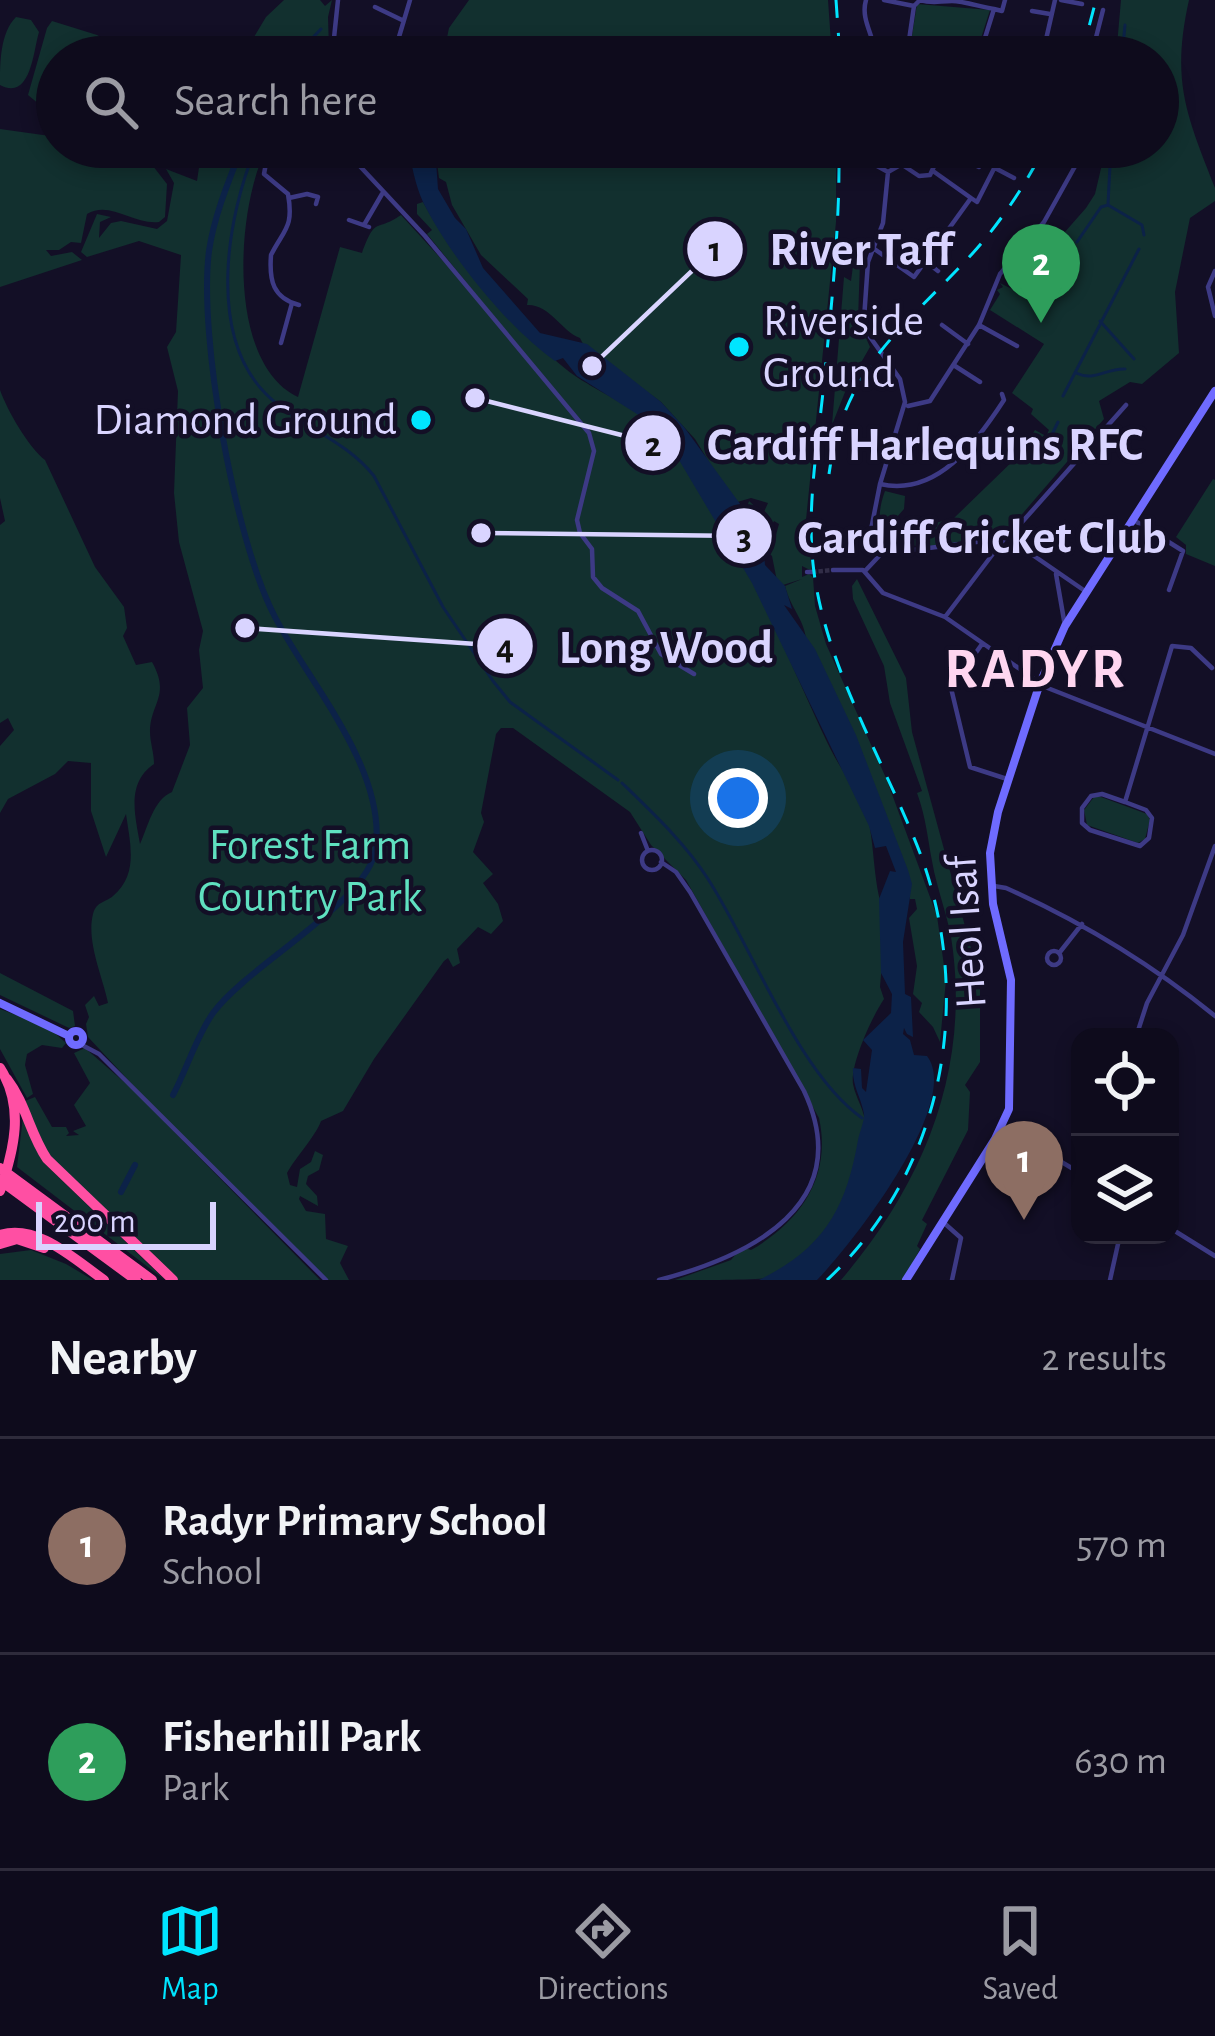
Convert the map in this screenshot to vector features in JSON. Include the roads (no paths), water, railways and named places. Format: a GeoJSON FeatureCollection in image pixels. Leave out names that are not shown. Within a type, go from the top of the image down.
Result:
{"type":"FeatureCollection","features":[{"type":"Feature","properties":{"kind":"highway"},"geometry":{"type":"LineString","coordinates":[[0,1190],[16,1126],[4,1074]]}},
{"type":"Feature","properties":{"kind":"highway"},"geometry":{"type":"LineString","coordinates":[[4,1074],[47,1160],[173,1280]]}},
{"type":"Feature","properties":{"kind":"highway"},"geometry":{"type":"LineString","coordinates":[[0,1168],[136,1280]]}},
{"type":"Feature","properties":{"kind":"highway"},"geometry":{"type":"LineString","coordinates":[[0,1180],[20,1188],[152,1280]]}},
{"type":"Feature","properties":{"kind":"highway"},"geometry":{"type":"LineString","coordinates":[[0,1234],[34,1235],[101,1280]]}},
{"type":"Feature","properties":{"kind":"highway"},"geometry":{"type":"LineString","coordinates":[[0,1244],[26,1240],[101,1280]]}},
{"type":"Feature","properties":{"kind":"main road","name":"Heol Isaf"},"geometry":{"type":"LineString","coordinates":[[906,1280],[1003,1127],[1012,1092],[1011,980],[991,886],[992,837],[1040,684],[1065,626],[1215,391]]}},
{"type":"Feature","properties":{"kind":"main road"},"geometry":{"type":"LineString","coordinates":[[2,1003],[69,1036],[72,1044],[80,1044]]}},
{"type":"Feature","properties":{"kind":"street"},"geometry":{"type":"LineString","coordinates":[[334,36],[338,0]]}},
{"type":"Feature","properties":{"kind":"street"},"geometry":{"type":"LineString","coordinates":[[399,36],[410,0]]}},
{"type":"Feature","properties":{"kind":"street"},"geometry":{"type":"LineString","coordinates":[[866,0],[862,12],[872,36]]}},
{"type":"Feature","properties":{"kind":"street"},"geometry":{"type":"LineString","coordinates":[[884,0],[914,6]]}},
{"type":"Feature","properties":{"kind":"street"},"geometry":{"type":"LineString","coordinates":[[910,36],[914,6],[920,0],[938,4],[955,0],[969,7],[1002,11],[1005,0]]}},
{"type":"Feature","properties":{"kind":"street"},"geometry":{"type":"LineString","coordinates":[[1049,36],[1058,0],[1082,4]]}},
{"type":"Feature","properties":{"kind":"street"},"geometry":{"type":"LineString","coordinates":[[375,7],[404,21]]}},
{"type":"Feature","properties":{"kind":"street"},"geometry":{"type":"LineString","coordinates":[[986,36],[994,9]]}},
{"type":"Feature","properties":{"kind":"street"},"geometry":{"type":"LineString","coordinates":[[1032,11],[1052,15]]}},
{"type":"Feature","properties":{"kind":"street"},"geometry":{"type":"LineString","coordinates":[[1096,36],[1102,14],[1113,20]]}},
{"type":"Feature","properties":{"kind":"street"},"geometry":{"type":"LineString","coordinates":[[265,168],[264,174],[289,198],[287,233],[274,248],[271,266],[274,290],[295,304],[281,343]]}},
{"type":"Feature","properties":{"kind":"street"},"geometry":{"type":"LineString","coordinates":[[361,168],[425,236],[593,438],[577,524],[592,549],[593,578],[638,611],[661,654],[694,674]]}},
{"type":"Feature","properties":{"kind":"street"},"geometry":{"type":"LineString","coordinates":[[881,168],[888,172]]}},
{"type":"Feature","properties":{"kind":"street"},"geometry":{"type":"LineString","coordinates":[[888,172],[895,168]]}},
{"type":"Feature","properties":{"kind":"street"},"geometry":{"type":"LineString","coordinates":[[908,168],[919,176],[934,168]]}},
{"type":"Feature","properties":{"kind":"street"},"geometry":{"type":"LineString","coordinates":[[933,171],[976,202],[995,168],[1014,178]]}},
{"type":"Feature","properties":{"kind":"street"},"geometry":{"type":"LineString","coordinates":[[905,406],[927,403],[955,366],[1000,274],[1044,223],[1078,168]]}},
{"type":"Feature","properties":{"kind":"street"},"geometry":{"type":"LineString","coordinates":[[888,172],[883,223],[868,262],[865,326],[895,370],[905,406],[880,484],[865,570],[883,593],[945,617],[1040,684],[1215,754]]}},
{"type":"Feature","properties":{"kind":"street"},"geometry":{"type":"LineString","coordinates":[[349,220],[366,226],[383,192]]}},
{"type":"Feature","properties":{"kind":"street"},"geometry":{"type":"LineString","coordinates":[[289,198],[307,194],[318,197],[316,203]]}},
{"type":"Feature","properties":{"kind":"street"},"geometry":{"type":"LineString","coordinates":[[874,248],[914,277],[971,198]]}},
{"type":"Feature","properties":{"kind":"street"},"geometry":{"type":"LineString","coordinates":[[925,261],[938,271]]}},
{"type":"Feature","properties":{"kind":"street"},"geometry":{"type":"LineString","coordinates":[[1215,272],[1208,287],[1215,316]]}},
{"type":"Feature","properties":{"kind":"street"},"geometry":{"type":"LineString","coordinates":[[942,325],[968,344]]}},
{"type":"Feature","properties":{"kind":"street"},"geometry":{"type":"LineString","coordinates":[[979,325],[1017,346]]}},
{"type":"Feature","properties":{"kind":"street"},"geometry":{"type":"LineString","coordinates":[[955,366],[980,382]]}},
{"type":"Feature","properties":{"kind":"street"},"geometry":{"type":"LineString","coordinates":[[880,484],[907,488],[935,477],[983,431],[1004,400],[1003,394]]}},
{"type":"Feature","properties":{"kind":"street"},"geometry":{"type":"LineString","coordinates":[[945,617],[1007,538],[1126,405]]}},
{"type":"Feature","properties":{"kind":"street"},"geometry":{"type":"LineString","coordinates":[[1132,519],[1183,551],[1169,590]]}},
{"type":"Feature","properties":{"kind":"street"},"geometry":{"type":"LineString","coordinates":[[833,570],[865,570],[885,549],[873,522]]}},
{"type":"Feature","properties":{"kind":"street"},"geometry":{"type":"LineString","coordinates":[[868,547],[872,538],[900,551]]}},
{"type":"Feature","properties":{"kind":"street"},"geometry":{"type":"LineString","coordinates":[[868,547],[880,554],[1007,538],[1086,592]]}},
{"type":"Feature","properties":{"kind":"street"},"geometry":{"type":"LineString","coordinates":[[1056,574],[1065,626]]}},
{"type":"Feature","properties":{"kind":"street"},"geometry":{"type":"LineString","coordinates":[[908,603],[910,592]]}},
{"type":"Feature","properties":{"kind":"street"},"geometry":{"type":"LineString","coordinates":[[982,644],[951,688],[970,767],[1007,779]]}},
{"type":"Feature","properties":{"kind":"street"},"geometry":{"type":"LineString","coordinates":[[1125,802],[1172,646],[1191,647],[1212,668]]}},
{"type":"Feature","properties":{"kind":"street"},"geometry":{"type":"LineString","coordinates":[[1094,794],[1125,802],[1146,810],[1152,818],[1149,838],[1140,846],[1082,823],[1082,808],[1094,794]]}},
{"type":"Feature","properties":{"kind":"street"},"geometry":{"type":"LineString","coordinates":[[641,833],[648,851]]}},
{"type":"Feature","properties":{"kind":"street"},"geometry":{"type":"LineString","coordinates":[[1139,1028],[1183,935],[1215,846]]}},
{"type":"Feature","properties":{"kind":"street"},"geometry":{"type":"LineString","coordinates":[[648,851],[658,853],[684,883],[804,1091],[816,1120],[819,1144],[812,1184],[782,1223],[730,1256],[659,1280]]}},
{"type":"Feature","properties":{"kind":"street"},"geometry":{"type":"LineString","coordinates":[[648,851],[642,858],[645,868],[655,870],[662,862]]}},
{"type":"Feature","properties":{"kind":"street"},"geometry":{"type":"LineString","coordinates":[[991,886],[1006,887],[1082,924],[1215,1016]]}},
{"type":"Feature","properties":{"kind":"street"},"geometry":{"type":"LineString","coordinates":[[1059,953],[1082,924]]}},
{"type":"Feature","properties":{"kind":"street"},"geometry":{"type":"LineString","coordinates":[[80,1044],[99,1054],[326,1280]]}},
{"type":"Feature","properties":{"kind":"street"},"geometry":{"type":"LineString","coordinates":[[1003,1127],[1071,1168]]}},
{"type":"Feature","properties":{"kind":"street"},"geometry":{"type":"LineString","coordinates":[[943,1222],[961,1238],[952,1280]]}},
{"type":"Feature","properties":{"kind":"street"},"geometry":{"type":"LineString","coordinates":[[1179,1234],[1215,1256]]}},
{"type":"Feature","properties":{"kind":"street"},"geometry":{"type":"LineString","coordinates":[[1110,1280],[1118,1244]]}},
{"type":"Feature","properties":{"kind":"water"},"geometry":{"type":"Polygon","coordinates":[[[413,168],[436,168],[438,189],[466,229],[483,268],[540,333],[587,344],[661,402],[762,534],[765,565],[785,586],[792,609],[784,605],[815,649],[856,735],[908,870],[912,884],[903,942],[913,1037],[904,1028],[903,1034],[914,1055],[927,1056],[934,1077],[930,1106],[917,1138],[876,1206],[817,1280],[759,1280],[816,1240],[847,1186],[864,1116],[853,1068],[861,1069],[866,1092],[872,1050],[863,1040],[891,1013],[892,994],[881,973],[879,899],[890,871],[896,872],[886,846],[875,848],[869,826],[752,583],[679,460],[648,421],[577,376],[563,358],[555,361],[499,310],[434,223],[413,168]]]}},
{"type":"Feature","properties":{"kind":"waterway"},"geometry":{"type":"LineString","coordinates":[[1124,36],[1125,25]]}},
{"type":"Feature","properties":{"kind":"waterway"},"geometry":{"type":"LineString","coordinates":[[314,36],[321,29]]}},
{"type":"Feature","properties":{"kind":"waterway"},"geometry":{"type":"LineString","coordinates":[[173,1095],[213,1013],[332,911],[369,868],[376,847],[376,817],[357,756],[275,617],[246,540],[234,490],[215,384],[207,288],[218,211],[234,168]]}},
{"type":"Feature","properties":{"kind":"waterway"},"geometry":{"type":"LineString","coordinates":[[248,168],[237,206],[228,273],[235,339],[247,368],[278,405],[349,452],[374,476],[443,607],[510,702],[618,780]]}},
{"type":"Feature","properties":{"kind":"waterway"},"geometry":{"type":"LineString","coordinates":[[1108,204],[1110,168]]}},
{"type":"Feature","properties":{"kind":"waterway"},"geometry":{"type":"LineString","coordinates":[[1077,242],[1101,207],[1108,205],[1142,225],[1144,235]]}},
{"type":"Feature","properties":{"kind":"waterway"},"geometry":{"type":"LineString","coordinates":[[1063,396],[1139,249]]}},
{"type":"Feature","properties":{"kind":"waterway"},"geometry":{"type":"LineString","coordinates":[[1100,321],[1134,359]]}},
{"type":"Feature","properties":{"kind":"waterway"},"geometry":{"type":"LineString","coordinates":[[1076,373],[1089,376],[1125,369]]}},
{"type":"Feature","properties":{"kind":"waterway"},"geometry":{"type":"LineString","coordinates":[[1046,447],[1058,422]]}},
{"type":"Feature","properties":{"kind":"waterway"},"geometry":{"type":"LineString","coordinates":[[622,783],[699,866],[797,1041],[839,1098],[862,1118]]}},
{"type":"Feature","properties":{"kind":"waterway"},"geometry":{"type":"LineString","coordinates":[[121,1192],[135,1165]]}},
{"type":"Feature","properties":{"kind":"tunnel"},"geometry":{"type":"LineString","coordinates":[[812,572],[833,570]]}},
{"type":"Feature","properties":{"kind":"railway"},"geometry":{"type":"LineString","coordinates":[[836,0],[839,36]]}},
{"type":"Feature","properties":{"kind":"railway"},"geometry":{"type":"LineString","coordinates":[[1087,36],[1096,0]]}},
{"type":"Feature","properties":{"kind":"railway"},"geometry":{"type":"LineString","coordinates":[[827,1280],[867,1236],[899,1188],[922,1136],[938,1081],[946,1024],[937,909],[920,853],[829,639],[813,564],[812,500],[839,168]]}},
{"type":"Feature","properties":{"kind":"railway"},"geometry":{"type":"LineString","coordinates":[[829,474],[848,404],[863,376],[993,229],[1033,168]]}},
{"type":"Feature","properties":{"kind":"place","name":"Fisherhill Park"},"geometry":{"type":"Point","coordinates":[1041,323]}},
{"type":"Feature","properties":{"kind":"place","name":"Riverside Ground"},"geometry":{"type":"Point","coordinates":[739,347]}},
{"type":"Feature","properties":{"kind":"place","name":"River Taff"},"geometry":{"type":"Point","coordinates":[592,366]}},
{"type":"Feature","properties":{"kind":"place","name":"Cardiff Harlequins RFC"},"geometry":{"type":"Point","coordinates":[475,398]}},
{"type":"Feature","properties":{"kind":"place","name":"Diamond Ground"},"geometry":{"type":"Point","coordinates":[421,420]}},
{"type":"Feature","properties":{"kind":"place","name":"Cardiff Cricket Club"},"geometry":{"type":"Point","coordinates":[481,533]}},
{"type":"Feature","properties":{"kind":"place","name":"Long Wood"},"geometry":{"type":"Point","coordinates":[245,628]}},
{"type":"Feature","properties":{"kind":"place","name":"Radyr Primary School"},"geometry":{"type":"Point","coordinates":[1024,1220]}},
{"type":"Feature","properties":{"kind":"district","name":"RADYR"},"geometry":{"type":"Point","coordinates":[1036,669]}},
{"type":"Feature","properties":{"kind":"park label","name":"Forest Farm Country Park"},"geometry":{"type":"Point","coordinates":[310,871]}}]}
